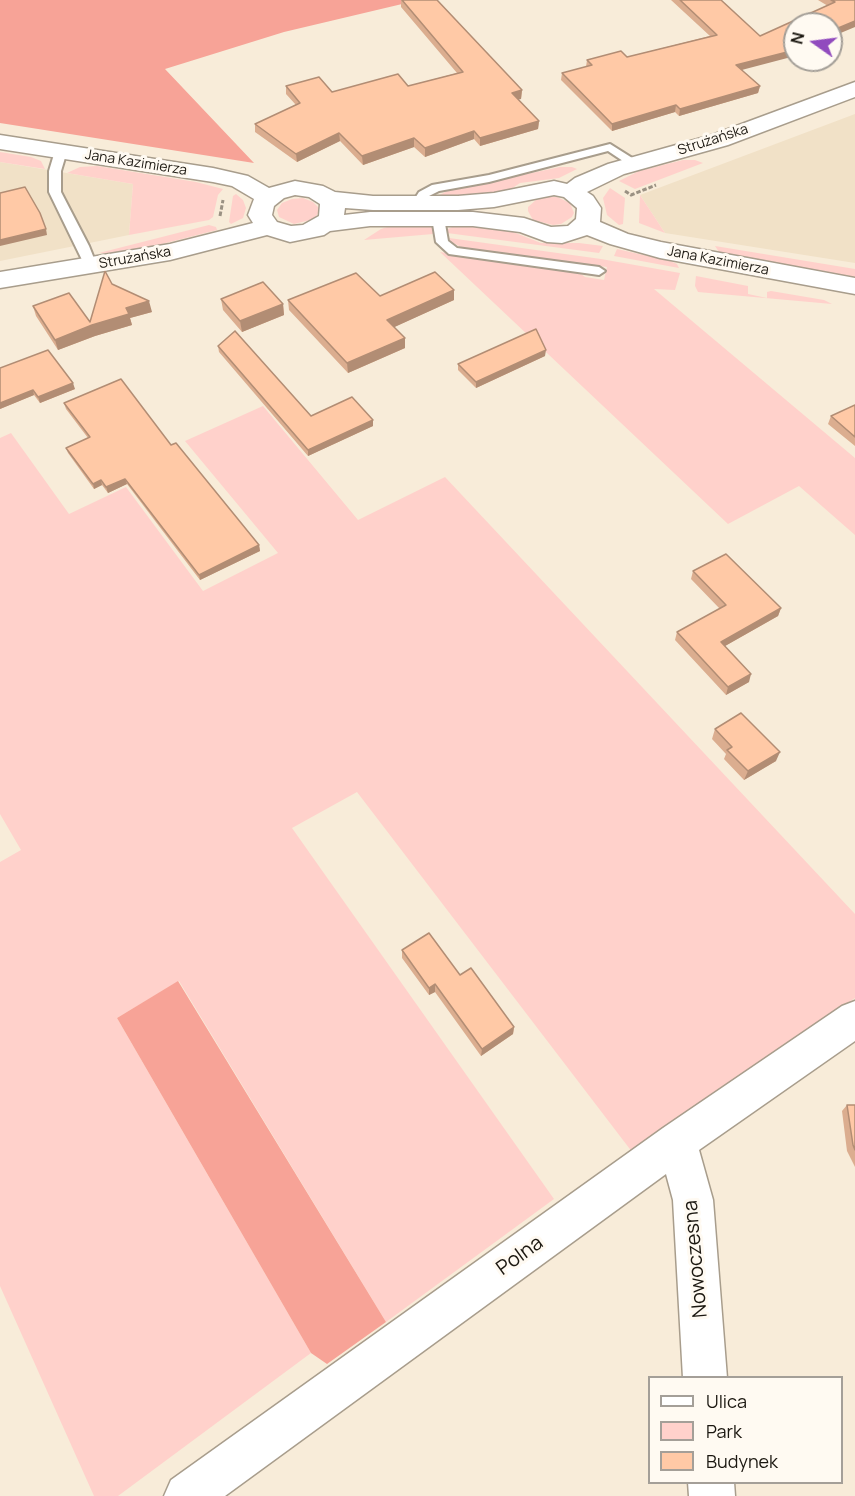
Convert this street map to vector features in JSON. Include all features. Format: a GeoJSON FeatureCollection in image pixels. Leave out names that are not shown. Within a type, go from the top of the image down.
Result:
{"type":"FeatureCollection","features":[{"type":"Feature","properties":{"kind":"main road","name":"Strużańska"},"geometry":{"type":"LineString","coordinates":[[572,192],[583,183],[633,163],[720,140],[855,89]]}},
{"type":"Feature","properties":{"kind":"main road","name":"Jana Kazimierza"},"geometry":{"type":"LineString","coordinates":[[0,142],[213,175],[240,181],[268,197]]}},
{"type":"Feature","properties":{"kind":"main road"},"geometry":{"type":"LineString","coordinates":[[325,225],[333,212],[329,199],[323,194],[305,189],[286,190],[268,197],[260,209],[262,221],[268,227],[284,232],[303,233],[325,225],[370,219],[438,218],[524,225],[547,234],[562,235],[577,231],[588,222],[589,208],[585,201],[572,192],[548,189],[458,203],[329,199]]}},
{"type":"Feature","properties":{"kind":"main road"},"geometry":{"type":"LineString","coordinates":[[524,225],[517,211],[520,200],[526,194]]}},
{"type":"Feature","properties":{"kind":"main road","name":"Jana Kazimierza"},"geometry":{"type":"LineString","coordinates":[[585,225],[619,239],[660,250],[855,286]]}},
{"type":"Feature","properties":{"kind":"main road","name":"Strużańska"},"geometry":{"type":"LineString","coordinates":[[0,280],[170,252],[268,227]]}},
{"type":"Feature","properties":{"kind":"main road","name":"Polna"},"geometry":{"type":"LineString","coordinates":[[187,1496],[677,1142],[855,1019]]}},
{"type":"Feature","properties":{"kind":"main road","name":"Nowoczesna"},"geometry":{"type":"LineString","coordinates":[[677,1142],[693,1200],[705,1376]]}},
{"type":"Feature","properties":{"kind":"lane"},"geometry":{"type":"LineString","coordinates":[[418,203],[423,195],[436,188],[489,178],[610,147],[633,163]]}},
{"type":"Feature","properties":{"kind":"lane"},"geometry":{"type":"LineString","coordinates":[[61,152],[55,171],[56,192],[91,266]]}},
{"type":"Feature","properties":{"kind":"lane"},"geometry":{"type":"LineString","coordinates":[[438,218],[442,242],[453,251],[600,271]]}},
{"type":"Feature","properties":{"kind":"shaded area"},"geometry":{"type":"Polygon","coordinates":[[[0,0],[419,0],[284,32],[165,69],[254,163],[0,123],[0,0]]]}},
{"type":"Feature","properties":{"kind":"shaded area"},"geometry":{"type":"Polygon","coordinates":[[[855,114],[855,263],[665,233],[640,195],[855,114]]]}},
{"type":"Feature","properties":{"kind":"shaded area"},"geometry":{"type":"Polygon","coordinates":[[[0,162],[133,184],[129,235],[0,261],[0,162]]]}},
{"type":"Feature","properties":{"kind":"shaded area"},"geometry":{"type":"Polygon","coordinates":[[[178,981],[386,1322],[327,1364],[311,1353],[117,1018],[178,981]]]}},
{"type":"Feature","properties":{"kind":"green space"},"geometry":{"type":"Polygon","coordinates":[[[0,152],[31,157],[41,161],[45,169],[0,162],[0,152]]]}},
{"type":"Feature","properties":{"kind":"green space"},"geometry":{"type":"Polygon","coordinates":[[[683,160],[703,163],[635,189],[619,181],[639,171],[683,160]]]}},
{"type":"Feature","properties":{"kind":"green space"},"geometry":{"type":"Polygon","coordinates":[[[97,166],[196,182],[223,189],[218,195],[213,217],[209,220],[129,235],[133,184],[67,173],[80,167],[97,166]]]}},
{"type":"Feature","properties":{"kind":"green space"},"geometry":{"type":"Polygon","coordinates":[[[560,167],[577,169],[559,178],[520,183],[505,193],[434,198],[447,191],[560,167]]]}},
{"type":"Feature","properties":{"kind":"green space"},"geometry":{"type":"Polygon","coordinates":[[[610,188],[625,198],[623,224],[619,225],[607,215],[603,198],[610,188]]]}},
{"type":"Feature","properties":{"kind":"green space"},"geometry":{"type":"Polygon","coordinates":[[[236,194],[243,200],[246,208],[243,218],[231,224],[229,222],[233,196],[236,194]]]}},
{"type":"Feature","properties":{"kind":"green space"},"geometry":{"type":"Polygon","coordinates":[[[640,195],[665,233],[639,223],[640,195]]]}},
{"type":"Feature","properties":{"kind":"green space"},"geometry":{"type":"Polygon","coordinates":[[[557,197],[570,203],[574,213],[572,217],[561,224],[553,225],[533,220],[528,207],[536,200],[557,197]]]}},
{"type":"Feature","properties":{"kind":"green space"},"geometry":{"type":"Polygon","coordinates":[[[303,198],[313,202],[319,208],[314,219],[294,224],[279,217],[277,210],[282,203],[303,198]]]}},
{"type":"Feature","properties":{"kind":"green space"},"geometry":{"type":"Polygon","coordinates":[[[458,224],[508,230],[541,243],[579,243],[603,246],[599,253],[447,233],[448,229],[458,224]]]}},
{"type":"Feature","properties":{"kind":"green space"},"geometry":{"type":"Polygon","coordinates":[[[209,225],[216,227],[217,230],[119,255],[99,253],[209,225]]]}},
{"type":"Feature","properties":{"kind":"green space"},"geometry":{"type":"Polygon","coordinates":[[[393,225],[429,225],[433,227],[433,234],[364,240],[381,229],[393,225]]]}},
{"type":"Feature","properties":{"kind":"green space"},"geometry":{"type":"Polygon","coordinates":[[[449,238],[601,259],[680,273],[675,290],[654,289],[855,458],[855,535],[799,486],[728,524],[440,252],[581,274],[585,277],[604,280],[607,267],[463,248],[451,242],[449,238]]]}},
{"type":"Feature","properties":{"kind":"green space"},"geometry":{"type":"Polygon","coordinates":[[[715,246],[855,269],[855,277],[729,256],[719,252],[715,246]]]}},
{"type":"Feature","properties":{"kind":"green space"},"geometry":{"type":"Polygon","coordinates":[[[617,249],[670,261],[677,264],[679,268],[614,256],[617,249]]]}},
{"type":"Feature","properties":{"kind":"green space"},"geometry":{"type":"Polygon","coordinates":[[[696,276],[748,286],[748,294],[767,298],[767,292],[771,291],[824,300],[832,304],[698,292],[695,286],[696,276]]]}},
{"type":"Feature","properties":{"kind":"green space"},"geometry":{"type":"Polygon","coordinates":[[[263,406],[358,520],[445,477],[855,914],[855,998],[708,1096],[713,1106],[639,1161],[357,792],[292,828],[554,1199],[386,1322],[179,981],[117,1018],[311,1353],[118,1496],[94,1496],[0,1286],[0,862],[21,850],[0,814],[0,438],[11,433],[69,514],[126,487],[203,591],[278,553],[185,441],[263,406]]]}},
{"type":"Feature","properties":{"kind":"building"},"geometry":{"type":"Polygon","coordinates":[[[402,0],[437,0],[522,90],[512,93],[539,121],[480,138],[474,131],[425,148],[414,138],[362,156],[339,133],[296,154],[255,124],[300,103],[286,86],[319,77],[332,92],[398,74],[408,86],[463,72],[402,0]]]}},
{"type":"Feature","properties":{"kind":"building"},"geometry":{"type":"Polygon","coordinates":[[[680,0],[721,0],[760,36],[783,26],[783,53],[736,65],[760,86],[680,109],[676,105],[612,124],[562,73],[592,65],[587,60],[621,51],[627,57],[717,35],[680,0]]]}},
{"type":"Feature","properties":{"kind":"building"},"geometry":{"type":"Polygon","coordinates":[[[831,0],[855,0],[855,21],[843,26],[843,12],[813,12],[835,2],[831,0]]]}},
{"type":"Feature","properties":{"kind":"building"},"geometry":{"type":"Polygon","coordinates":[[[25,187],[46,229],[0,240],[0,193],[25,187]]]}},
{"type":"Feature","properties":{"kind":"building"},"geometry":{"type":"Polygon","coordinates":[[[105,271],[112,284],[149,301],[126,308],[129,314],[92,325],[55,340],[33,306],[69,293],[90,322],[105,271]]]}},
{"type":"Feature","properties":{"kind":"building"},"geometry":{"type":"Polygon","coordinates":[[[435,272],[454,290],[387,320],[405,338],[347,363],[288,300],[356,273],[380,296],[435,272]]]}},
{"type":"Feature","properties":{"kind":"building"},"geometry":{"type":"Polygon","coordinates":[[[263,282],[283,304],[240,321],[221,299],[263,282]]]}},
{"type":"Feature","properties":{"kind":"building"},"geometry":{"type":"Polygon","coordinates":[[[536,329],[546,350],[476,382],[458,364],[536,329]]]}},
{"type":"Feature","properties":{"kind":"building"},"geometry":{"type":"Polygon","coordinates":[[[235,331],[311,416],[352,397],[373,420],[308,450],[218,346],[235,331]]]}},
{"type":"Feature","properties":{"kind":"building"},"geometry":{"type":"Polygon","coordinates":[[[48,350],[73,383],[38,397],[33,390],[0,403],[0,368],[48,350]]]}},
{"type":"Feature","properties":{"kind":"building"},"geometry":{"type":"Polygon","coordinates":[[[121,379],[171,445],[176,443],[259,545],[199,575],[125,479],[106,487],[101,480],[93,484],[66,448],[90,437],[64,403],[121,379]]]}},
{"type":"Feature","properties":{"kind":"building"},"geometry":{"type":"Polygon","coordinates":[[[855,405],[855,437],[831,416],[855,405]]]}},
{"type":"Feature","properties":{"kind":"building"},"geometry":{"type":"Polygon","coordinates":[[[726,554],[781,608],[721,642],[751,674],[728,687],[677,632],[726,605],[693,571],[726,554]]]}},
{"type":"Feature","properties":{"kind":"building"},"geometry":{"type":"Polygon","coordinates":[[[741,713],[780,752],[748,771],[727,750],[732,747],[715,729],[741,713]]]}},
{"type":"Feature","properties":{"kind":"building"},"geometry":{"type":"Polygon","coordinates":[[[429,933],[460,975],[471,968],[514,1027],[482,1049],[435,984],[429,988],[402,950],[429,933]]]}},
{"type":"Feature","properties":{"kind":"building"},"geometry":{"type":"Polygon","coordinates":[[[847,1105],[855,1105],[855,1150],[853,1145],[847,1105]]]}}]}
